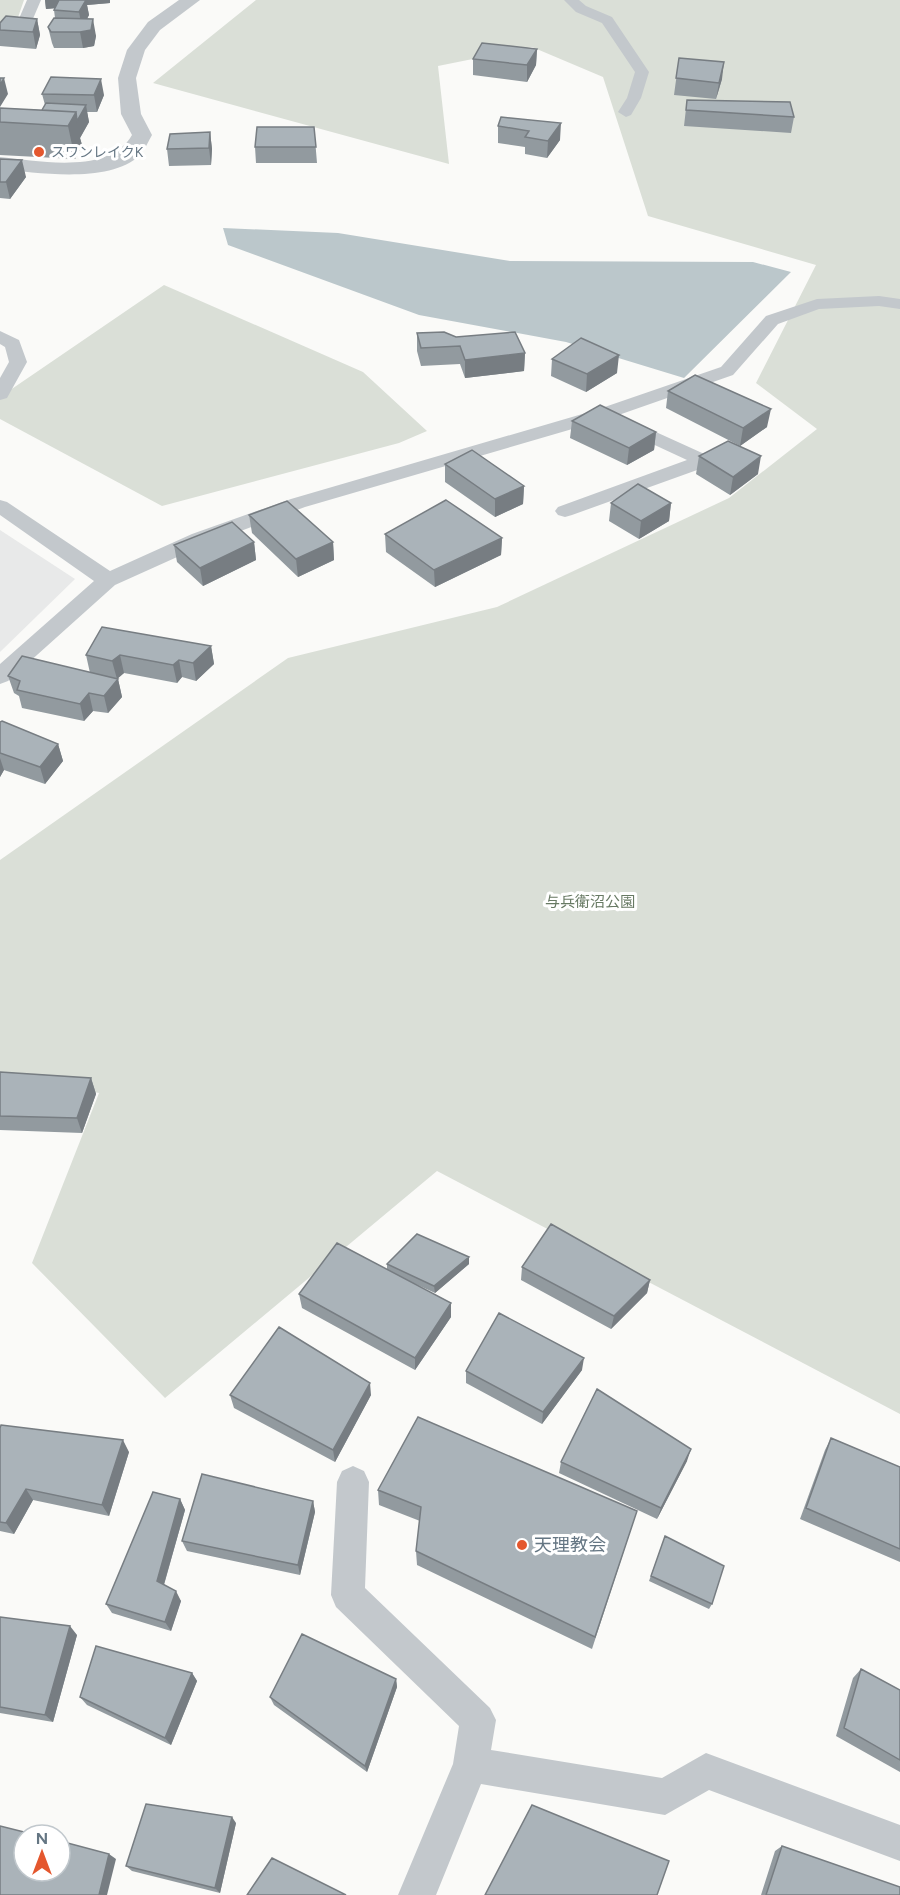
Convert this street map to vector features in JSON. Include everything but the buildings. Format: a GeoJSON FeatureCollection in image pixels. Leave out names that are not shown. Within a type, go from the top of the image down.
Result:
{"type":"FeatureCollection","features":[{"type":"Feature","properties":{"kind":"street"},"geometry":{"type":"LineString","coordinates":[[0,163],[69,169],[117,161],[132,152],[142,135],[131,114],[127,78],[135,50],[154,26],[191,0]]}},
{"type":"Feature","properties":{"kind":"lane"},"geometry":{"type":"LineString","coordinates":[[25,21],[33,0]]}},
{"type":"Feature","properties":{"kind":"lane"},"geometry":{"type":"LineString","coordinates":[[571,0],[581,9],[607,20],[642,72],[634,98],[626,112]]}},
{"type":"Feature","properties":{"kind":"lane"},"geometry":{"type":"LineString","coordinates":[[0,676],[108,580],[199,539],[298,503],[603,414],[727,371],[772,320],[817,304],[879,301],[900,304]]}},
{"type":"Feature","properties":{"kind":"lane"},"geometry":{"type":"LineString","coordinates":[[0,336],[13,345],[18,362],[0,394]]}},
{"type":"Feature","properties":{"kind":"lane"},"geometry":{"type":"LineString","coordinates":[[565,511],[704,461],[603,414]]}},
{"type":"Feature","properties":{"kind":"lane"},"geometry":{"type":"LineString","coordinates":[[0,506],[108,580]]}},
{"type":"Feature","properties":{"kind":"lane"},"geometry":{"type":"LineString","coordinates":[[353,1482],[348,1595],[478,1720],[471,1764],[417,1895]]}},
{"type":"Feature","properties":{"kind":"lane"},"geometry":{"type":"LineString","coordinates":[[471,1764],[665,1797],[706,1771],[900,1843]]}},
{"type":"Feature","properties":{"kind":"shaded area"},"geometry":{"type":"Polygon","coordinates":[[[223,228],[338,233],[510,261],[753,262],[791,272],[684,378],[566,342],[419,315],[228,245],[223,228]]]}},
{"type":"Feature","properties":{"kind":"shaded area"},"geometry":{"type":"Polygon","coordinates":[[[0,530],[75,579],[0,652],[0,530]]]}},
{"type":"Feature","properties":{"kind":"green space"},"geometry":{"type":"Polygon","coordinates":[[[0,0],[24,0],[15,26],[0,26],[0,0]]]}},
{"type":"Feature","properties":{"kind":"green space","name":"与兵衛沼公園"},"geometry":{"type":"Polygon","coordinates":[[[256,0],[900,0],[900,1414],[437,1171],[165,1398],[32,1263],[99,1093],[0,1073],[0,860],[288,658],[497,607],[729,498],[817,429],[756,383],[816,265],[648,216],[603,77],[532,47],[438,66],[449,164],[153,83],[256,0]]]}},
{"type":"Feature","properties":{"kind":"green space"},"geometry":{"type":"Polygon","coordinates":[[[164,285],[363,372],[427,431],[399,443],[162,506],[0,419],[0,397],[164,285]]]}},
{"type":"Feature","properties":{"kind":"place","name":"スワンレイクK"},"geometry":{"type":"Point","coordinates":[39,152]}},
{"type":"Feature","properties":{"kind":"place","name":"天理教会"},"geometry":{"type":"Point","coordinates":[522,1545]}}]}
